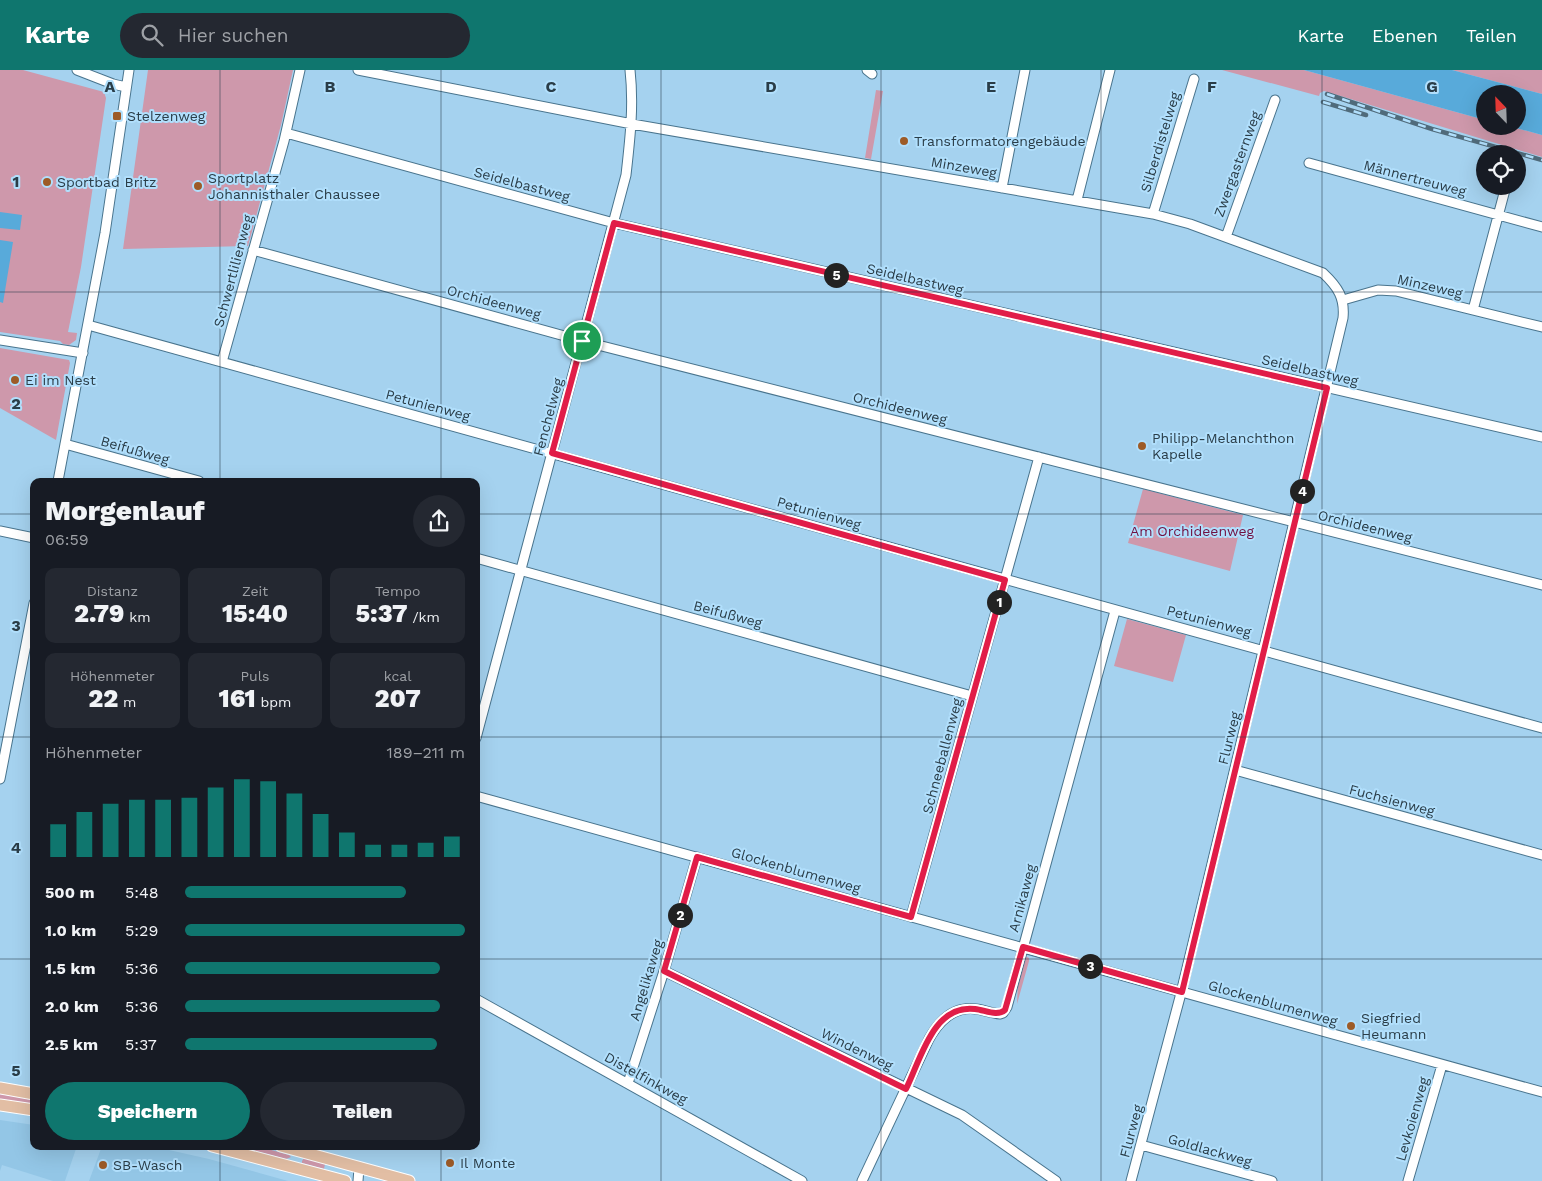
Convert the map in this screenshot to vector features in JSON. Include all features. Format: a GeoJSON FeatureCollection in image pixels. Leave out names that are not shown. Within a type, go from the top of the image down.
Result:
{"type":"FeatureCollection","features":[{"type":"Feature","properties":{"kind":"main road"},"geometry":{"type":"LineString","coordinates":[[0,1088],[30,1093]]}},
{"type":"Feature","properties":{"kind":"main road"},"geometry":{"type":"LineString","coordinates":[[0,1105],[30,1109]]}},
{"type":"Feature","properties":{"kind":"main road"},"geometry":{"type":"LineString","coordinates":[[227,1150],[341,1180]]}},
{"type":"Feature","properties":{"kind":"main road"},"geometry":{"type":"LineString","coordinates":[[295,1150],[409,1181]]}},
{"type":"Feature","properties":{"kind":"main road"},"geometry":{"type":"LineString","coordinates":[[293,1167],[298,1151]]}},
{"type":"Feature","properties":{"kind":"street"},"geometry":{"type":"LineString","coordinates":[[77,70],[126,87]]}},
{"type":"Feature","properties":{"kind":"street"},"geometry":{"type":"LineString","coordinates":[[59,478],[105,233],[129,70]]}},
{"type":"Feature","properties":{"kind":"street","name":"Schwertlilienweg"},"geometry":{"type":"LineString","coordinates":[[222,362],[286,133],[300,70]]}},
{"type":"Feature","properties":{"kind":"street","name":"Minzeweg"},"geometry":{"type":"LineString","coordinates":[[358,70],[632,124],[1153,214],[1226,237],[1323,273],[1338,288],[1343,300],[1378,290],[1391,290],[1542,327]]}},
{"type":"Feature","properties":{"kind":"street","name":"Fenchelweg"},"geometry":{"type":"LineString","coordinates":[[480,723],[626,175],[632,124],[630,70]]}},
{"type":"Feature","properties":{"kind":"street"},"geometry":{"type":"LineString","coordinates":[[1002,188],[1026,70]]}},
{"type":"Feature","properties":{"kind":"street"},"geometry":{"type":"LineString","coordinates":[[1077,200],[1110,70]]}},
{"type":"Feature","properties":{"kind":"street","name":"Silberdistelweg"},"geometry":{"type":"LineString","coordinates":[[1153,214],[1194,79]]}},
{"type":"Feature","properties":{"kind":"street","name":"Zwergasternweg"},"geometry":{"type":"LineString","coordinates":[[1226,237],[1274,100]]}},
{"type":"Feature","properties":{"kind":"street","name":"Seidelbastweg"},"geometry":{"type":"LineString","coordinates":[[286,133],[614,223],[1542,437]]}},
{"type":"Feature","properties":{"kind":"street","name":"Männertreuweg"},"geometry":{"type":"LineString","coordinates":[[1309,163],[1542,228]]}},
{"type":"Feature","properties":{"kind":"street"},"geometry":{"type":"LineString","coordinates":[[1473,310],[1504,195]]}},
{"type":"Feature","properties":{"kind":"street","name":"Orchideenweg"},"geometry":{"type":"LineString","coordinates":[[253,250],[582,341],[1542,585]]}},
{"type":"Feature","properties":{"kind":"street","name":"Flurweg"},"geometry":{"type":"LineString","coordinates":[[1131,1181],[1182,992],[1327,388],[1343,318],[1343,300]]}},
{"type":"Feature","properties":{"kind":"street","name":"Petunienweg"},"geometry":{"type":"LineString","coordinates":[[88,325],[1542,728]]}},
{"type":"Feature","properties":{"kind":"street"},"geometry":{"type":"LineString","coordinates":[[0,340],[82,353]]}},
{"type":"Feature","properties":{"kind":"street","name":"Beifußweg"},"geometry":{"type":"LineString","coordinates":[[65,444],[187,478]]}},
{"type":"Feature","properties":{"kind":"street","name":"Schneeballenweg"},"geometry":{"type":"LineString","coordinates":[[911,917],[1039,458]]}},
{"type":"Feature","properties":{"kind":"street"},"geometry":{"type":"LineString","coordinates":[[0,531],[30,537]]}},
{"type":"Feature","properties":{"kind":"street","name":"Beifußweg"},"geometry":{"type":"LineString","coordinates":[[480,559],[972,696]]}},
{"type":"Feature","properties":{"kind":"street","name":"Arnikaweg"},"geometry":{"type":"LineString","coordinates":[[862,1181],[929,1039],[943,1019],[968,1008],[1000,1014],[1005,1010],[1115,610]]}},
{"type":"Feature","properties":{"kind":"street"},"geometry":{"type":"LineString","coordinates":[[0,778],[1,763],[30,623]]}},
{"type":"Feature","properties":{"kind":"street"},"geometry":{"type":"LineString","coordinates":[[24,654],[30,655]]}},
{"type":"Feature","properties":{"kind":"street","name":"Fuchsienweg"},"geometry":{"type":"LineString","coordinates":[[1235,770],[1542,855]]}},
{"type":"Feature","properties":{"kind":"street","name":"Glockenblumenweg"},"geometry":{"type":"LineString","coordinates":[[480,797],[1542,1092]]}},
{"type":"Feature","properties":{"kind":"street","name":"Angelikaweg"},"geometry":{"type":"LineString","coordinates":[[628,1083],[664,971],[697,857]]}},
{"type":"Feature","properties":{"kind":"street","name":"Windenweg"},"geometry":{"type":"LineString","coordinates":[[664,971],[963,1116],[1056,1181]]}},
{"type":"Feature","properties":{"kind":"street","name":"Distelfinkweg"},"geometry":{"type":"LineString","coordinates":[[480,1001],[802,1181]]}},
{"type":"Feature","properties":{"kind":"street","name":"Levkoienweg"},"geometry":{"type":"LineString","coordinates":[[1408,1181],[1442,1065]]}},
{"type":"Feature","properties":{"kind":"street","name":"Goldlackweg"},"geometry":{"type":"LineString","coordinates":[[1141,1145],[1272,1181]]}},
{"type":"Feature","properties":{"kind":"street"},"geometry":{"type":"LineString","coordinates":[[341,1180],[343,1163]]}},
{"type":"Feature","properties":{"kind":"street"},"geometry":{"type":"LineString","coordinates":[[358,1181],[359,1168]]}},
{"type":"Feature","properties":{"kind":"shaded area"},"geometry":{"type":"Polygon","coordinates":[[[1304,70],[1452,70],[1508,85],[1476,85],[1476,118],[1304,70]]]}},
{"type":"Feature","properties":{"kind":"shaded area"},"geometry":{"type":"Polygon","coordinates":[[[1526,90],[1542,94],[1542,135],[1526,131],[1526,90]]]}},
{"type":"Feature","properties":{"kind":"shaded area"},"geometry":{"type":"Polygon","coordinates":[[[0,212],[22,215],[20,230],[0,228],[0,212]]]}},
{"type":"Feature","properties":{"kind":"shaded area"},"geometry":{"type":"Polygon","coordinates":[[[0,240],[13,242],[3,303],[0,302],[0,240]]]}},
{"type":"Feature","properties":{"kind":"shaded area"},"geometry":{"type":"Polygon","coordinates":[[[0,1120],[30,1124],[30,1150],[76,1150],[65,1181],[53,1181],[2,1165],[0,1171],[0,1120]]]}},
{"type":"Feature","properties":{"kind":"shaded area"},"geometry":{"type":"Polygon","coordinates":[[[101,1150],[169,1150],[288,1181],[89,1181],[101,1150]]]}},
{"type":"Feature","properties":{"kind":"green space","name":"Sportbad Britz"},"geometry":{"type":"Polygon","coordinates":[[[0,70],[23,70],[104,92],[106,98],[81,267],[68,332],[77,333],[76,340],[69,345],[63,344],[60,341],[0,332],[0,70]]]}},
{"type":"Feature","properties":{"kind":"green space","name":"Sportplatz Johannisthaler Chaussee"},"geometry":{"type":"Polygon","coordinates":[[[148,70],[293,70],[281,125],[248,246],[123,249],[148,70]]]}},
{"type":"Feature","properties":{"kind":"green space"},"geometry":{"type":"Polygon","coordinates":[[[1222,70],[1304,70],[1476,118],[1476,135],[1526,135],[1526,131],[1542,135],[1542,157],[1526,152],[1526,145],[1502,145],[1324,91],[1319,96],[1222,70]]]}},
{"type":"Feature","properties":{"kind":"green space"},"geometry":{"type":"Polygon","coordinates":[[[1452,70],[1542,70],[1542,94],[1526,90],[1526,85],[1508,85],[1452,70]]]}},
{"type":"Feature","properties":{"kind":"green space"},"geometry":{"type":"Polygon","coordinates":[[[876,90],[883,91],[871,159],[865,158],[876,90]]]}},
{"type":"Feature","properties":{"kind":"green space"},"geometry":{"type":"Polygon","coordinates":[[[0,348],[69,360],[56,440],[0,408],[0,348]]]}},
{"type":"Feature","properties":{"kind":"green space","name":"Am Orchideenweg"},"geometry":{"type":"Polygon","coordinates":[[[1143,489],[1243,515],[1230,571],[1128,543],[1143,489]]]}},
{"type":"Feature","properties":{"kind":"green space"},"geometry":{"type":"Polygon","coordinates":[[[1127,619],[1186,635],[1173,682],[1114,666],[1127,619]]]}},
{"type":"Feature","properties":{"kind":"green space"},"geometry":{"type":"Polygon","coordinates":[[[1025,956],[1029,958],[1029,961],[1017,1004],[1018,981],[1025,956]]]}},
{"type":"Feature","properties":{"kind":"green space"},"geometry":{"type":"Polygon","coordinates":[[[0,1094],[30,1099],[30,1104],[0,1099],[0,1094]]]}},
{"type":"Feature","properties":{"kind":"green space"},"geometry":{"type":"Polygon","coordinates":[[[252,1150],[271,1150],[291,1157],[286,1159],[252,1150]]]}},
{"type":"Feature","properties":{"kind":"green space"},"geometry":{"type":"Polygon","coordinates":[[[304,1158],[325,1164],[324,1169],[302,1163],[304,1158]]]}},
{"type":"Feature","properties":{"kind":"railway"},"geometry":{"type":"LineString","coordinates":[[1327,94],[1432,129],[1542,160]]}},
{"type":"Feature","properties":{"kind":"railway"},"geometry":{"type":"LineString","coordinates":[[1323,102],[1366,115]]}},
{"type":"Feature","properties":{"kind":"place","name":"Stelzenweg"},"geometry":{"type":"Point","coordinates":[117,116]}},
{"type":"Feature","properties":{"kind":"place","name":"Transformatorengebäude"},"geometry":{"type":"Point","coordinates":[904,141]}},
{"type":"Feature","properties":{"kind":"place","name":"Sportbad Britz"},"geometry":{"type":"Point","coordinates":[47,182]}},
{"type":"Feature","properties":{"kind":"place","name":"Sportplatz Johannisthaler Chaussee"},"geometry":{"type":"Point","coordinates":[198,186]}},
{"type":"Feature","properties":{"kind":"place","name":"Ei im Nest"},"geometry":{"type":"Point","coordinates":[15,380]}},
{"type":"Feature","properties":{"kind":"place","name":"Philipp-Melanchthon Kapelle"},"geometry":{"type":"Point","coordinates":[1142,446]}},
{"type":"Feature","properties":{"kind":"place","name":"Siegfried Heumann"},"geometry":{"type":"Point","coordinates":[1351,1026]}},
{"type":"Feature","properties":{"kind":"place","name":"Il Monte"},"geometry":{"type":"Point","coordinates":[450,1163]}},
{"type":"Feature","properties":{"kind":"place","name":"SB-Wasch"},"geometry":{"type":"Point","coordinates":[103,1165]}},
{"type":"Feature","properties":{"kind":"route"},"geometry":{"type":"LineString","coordinates":[[614,223],[1327,388],[1182,992],[1023,947],[1007,1007],[1003,1013],[968,1008],[943,1019],[929,1039],[906,1089],[664,971],[697,857],[911,917],[1005,580],[552,453],[582,341],[614,223]]}}]}
